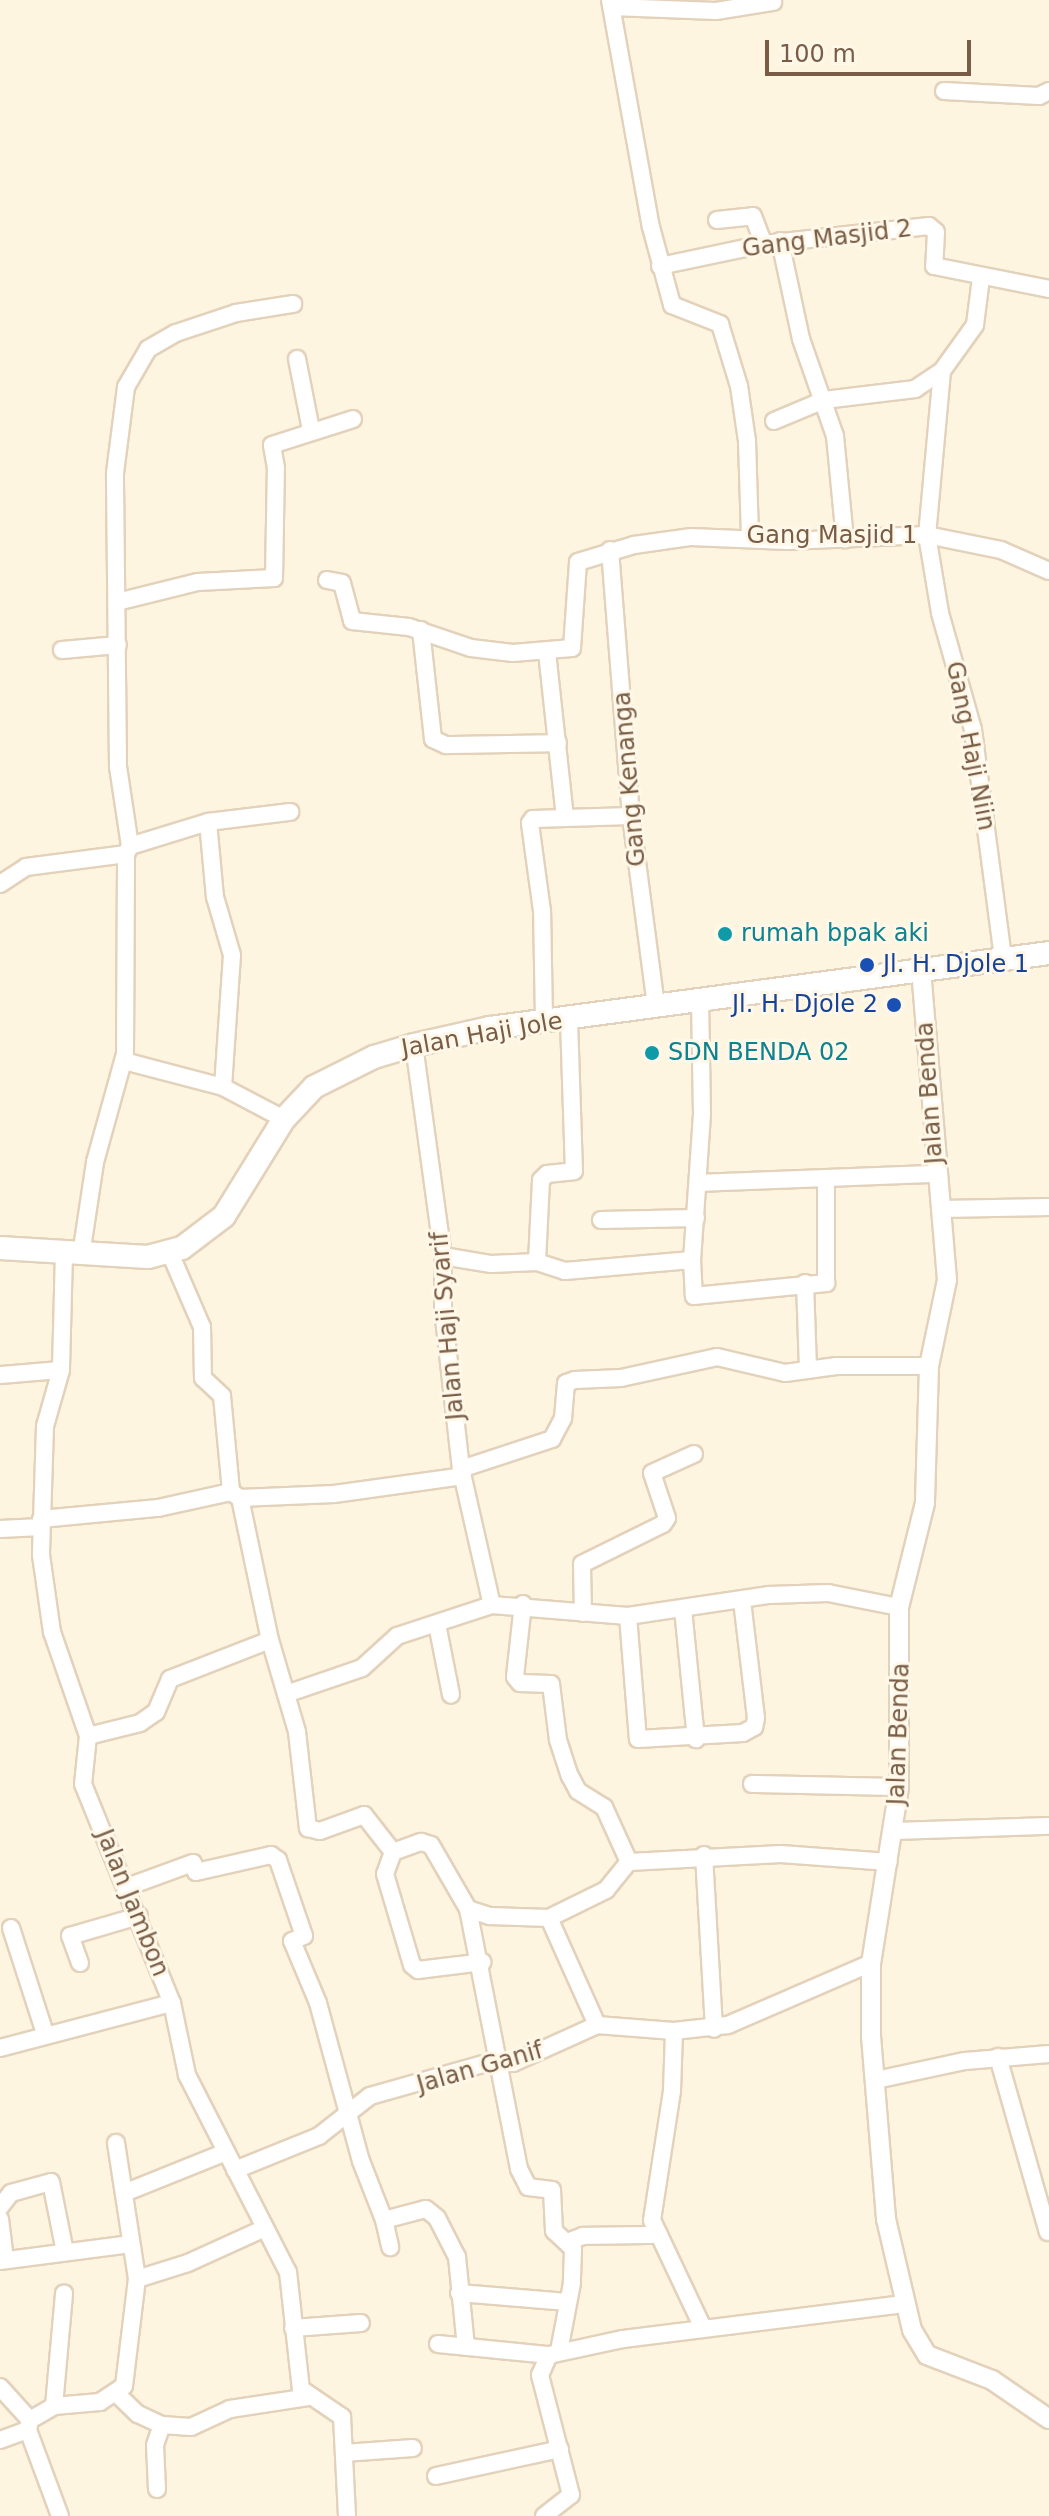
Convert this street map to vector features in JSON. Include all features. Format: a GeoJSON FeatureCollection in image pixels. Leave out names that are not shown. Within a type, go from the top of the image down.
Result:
{"type":"FeatureCollection","features":[{"type":"Feature","properties":{"kind":"main road","name":"Jalan Haji Jole"},"geometry":{"type":"LineString","coordinates":[[0,1248],[72,1254],[170,1253],[204,1236],[224,1216],[284,1119],[314,1087],[334,1075],[414,1045],[544,1021],[1049,953]]}},
{"type":"Feature","properties":{"kind":"street"},"geometry":{"type":"LineString","coordinates":[[750,537],[747,441],[739,386],[721,327],[674,309],[660,266],[611,4],[716,11],[773,2]]}},
{"type":"Feature","properties":{"kind":"street"},"geometry":{"type":"LineString","coordinates":[[944,91],[1039,96],[1049,91]]}},
{"type":"Feature","properties":{"kind":"street"},"geometry":{"type":"LineString","coordinates":[[717,220],[753,216],[772,242],[835,436],[845,540]]}},
{"type":"Feature","properties":{"kind":"street","name":"Gang Masjid 2"},"geometry":{"type":"LineString","coordinates":[[660,266],[772,242],[929,226],[936,232],[934,266],[981,278],[1049,289]]}},
{"type":"Feature","properties":{"kind":"street"},"geometry":{"type":"LineString","coordinates":[[774,421],[824,400],[915,389],[942,371],[975,325],[981,278]]}},
{"type":"Feature","properties":{"kind":"street","name":"Jalan Jambon"},"geometry":{"type":"LineString","coordinates":[[293,304],[198,325],[159,342],[139,361],[126,387],[115,473],[118,767],[128,850],[124,1061],[72,1254],[61,1370],[45,1426],[41,1523],[52,1632],[88,1736],[83,1784],[172,2003],[187,2075],[263,2229],[288,2272],[301,2389],[308,2397]]}},
{"type":"Feature","properties":{"kind":"street"},"geometry":{"type":"LineString","coordinates":[[297,359],[311,430]]}},
{"type":"Feature","properties":{"kind":"street","name":"Gang Haji Niin"},"geometry":{"type":"LineString","coordinates":[[942,371],[927,535],[940,613],[973,730],[1003,958]]}},
{"type":"Feature","properties":{"kind":"street"},"geometry":{"type":"LineString","coordinates":[[117,602],[198,582],[274,578],[276,468],[272,445],[353,419]]}},
{"type":"Feature","properties":{"kind":"street","name":"Gang Masjid 1"},"geometry":{"type":"LineString","coordinates":[[547,652],[574,645],[578,562],[610,550],[691,537],[845,540],[927,535],[1001,550],[1049,571]]}},
{"type":"Feature","properties":{"kind":"street","name":"Gang Kenanga"},"geometry":{"type":"LineString","coordinates":[[610,550],[631,816],[656,1007]]}},
{"type":"Feature","properties":{"kind":"street"},"geometry":{"type":"LineString","coordinates":[[327,580],[342,583],[350,619],[421,630],[488,651],[547,652],[565,818]]}},
{"type":"Feature","properties":{"kind":"street"},"geometry":{"type":"LineString","coordinates":[[421,630],[433,739],[446,745],[558,743]]}},
{"type":"Feature","properties":{"kind":"street"},"geometry":{"type":"LineString","coordinates":[[62,650],[118,645]]}},
{"type":"Feature","properties":{"kind":"street"},"geometry":{"type":"LineString","coordinates":[[0,884],[26,867],[128,850],[208,822],[290,812]]}},
{"type":"Feature","properties":{"kind":"street"},"geometry":{"type":"LineString","coordinates":[[544,1021],[542,911],[530,823],[533,819],[631,816]]}},
{"type":"Feature","properties":{"kind":"street"},"geometry":{"type":"LineString","coordinates":[[208,822],[215,897],[232,955],[223,1087]]}},
{"type":"Feature","properties":{"kind":"street","name":"Jalan Benda"},"geometry":{"type":"LineString","coordinates":[[921,970],[935,1174],[947,1280],[929,1366],[925,1503],[899,1607],[899,1787],[895,1831],[871,1963],[876,2080],[889,2243],[904,2304],[927,2355],[992,2380],[1049,2419]]}},
{"type":"Feature","properties":{"kind":"street"},"geometry":{"type":"LineString","coordinates":[[700,999],[698,1183],[692,1260],[696,1297],[827,1281],[826,1178]]}},
{"type":"Feature","properties":{"kind":"street"},"geometry":{"type":"LineString","coordinates":[[537,1262],[541,1180],[547,1174],[574,1171],[569,1019]]}},
{"type":"Feature","properties":{"kind":"street","name":"Jalan Haji Syarif"},"geometry":{"type":"LineString","coordinates":[[414,1045],[443,1256],[443,1309],[462,1473],[492,1605]]}},
{"type":"Feature","properties":{"kind":"street"},"geometry":{"type":"LineString","coordinates":[[124,1061],[223,1087],[284,1119]]}},
{"type":"Feature","properties":{"kind":"street"},"geometry":{"type":"LineString","coordinates":[[698,1183],[935,1174]]}},
{"type":"Feature","properties":{"kind":"street"},"geometry":{"type":"LineString","coordinates":[[940,1209],[1049,1207]]}},
{"type":"Feature","properties":{"kind":"street"},"geometry":{"type":"LineString","coordinates":[[601,1220],[696,1218]]}},
{"type":"Feature","properties":{"kind":"street"},"geometry":{"type":"LineString","coordinates":[[170,1253],[202,1327],[203,1378],[222,1396],[235,1495],[302,1759],[308,1828],[320,1831],[364,1815],[393,1852]]}},
{"type":"Feature","properties":{"kind":"street"},"geometry":{"type":"LineString","coordinates":[[443,1256],[491,1264],[537,1262],[565,1271],[692,1260]]}},
{"type":"Feature","properties":{"kind":"street"},"geometry":{"type":"LineString","coordinates":[[805,1283],[808,1370]]}},
{"type":"Feature","properties":{"kind":"street"},"geometry":{"type":"LineString","coordinates":[[0,1529],[235,1495],[380,1490],[462,1473],[552,1439],[563,1418],[566,1383],[575,1380],[621,1378],[717,1357],[785,1373],[929,1366]]}},
{"type":"Feature","properties":{"kind":"street"},"geometry":{"type":"LineString","coordinates":[[0,1375],[61,1370]]}},
{"type":"Feature","properties":{"kind":"street"},"geometry":{"type":"LineString","coordinates":[[583,1613],[583,1562],[663,1524],[667,1518],[652,1473],[694,1454]]}},
{"type":"Feature","properties":{"kind":"street"},"geometry":{"type":"LineString","coordinates":[[286,1694],[362,1668],[385,1643],[492,1605],[523,1604],[628,1616],[742,1600],[828,1593],[899,1607]]}},
{"type":"Feature","properties":{"kind":"street"},"geometry":{"type":"LineString","coordinates":[[628,1616],[638,1739],[696,1739],[754,1727],[742,1600]]}},
{"type":"Feature","properties":{"kind":"street"},"geometry":{"type":"LineString","coordinates":[[523,1604],[515,1677],[520,1683],[551,1684],[558,1740],[570,1776],[578,1791],[604,1807],[629,1862]]}},
{"type":"Feature","properties":{"kind":"street"},"geometry":{"type":"LineString","coordinates":[[683,1609],[696,1739]]}},
{"type":"Feature","properties":{"kind":"street"},"geometry":{"type":"LineString","coordinates":[[437,1624],[451,1695]]}},
{"type":"Feature","properties":{"kind":"street"},"geometry":{"type":"LineString","coordinates":[[88,1736],[140,1723],[156,1712],[170,1679],[270,1640]]}},
{"type":"Feature","properties":{"kind":"street"},"geometry":{"type":"LineString","coordinates":[[752,1784],[899,1787]]}},
{"type":"Feature","properties":{"kind":"street"},"geometry":{"type":"LineString","coordinates":[[895,1831],[1049,1826]]}},
{"type":"Feature","properties":{"kind":"street"},"geometry":{"type":"LineString","coordinates":[[393,1852],[426,1841],[468,1909],[483,1962],[501,2063],[503,2107],[524,2182],[552,2190],[554,2231],[570,2241]]}},
{"type":"Feature","properties":{"kind":"street"},"geometry":{"type":"LineString","coordinates":[[393,1852],[385,1874],[412,1965],[418,1970],[483,1962]]}},
{"type":"Feature","properties":{"kind":"street"},"geometry":{"type":"LineString","coordinates":[[468,1909],[490,1916],[549,1918],[606,1890],[629,1862],[704,1855],[781,1854],[889,1862]]}},
{"type":"Feature","properties":{"kind":"street"},"geometry":{"type":"LineString","coordinates":[[127,1887],[193,1863],[196,1872],[271,1855],[278,1860],[304,1936],[292,1941],[318,2003],[346,2115],[384,2220],[390,2247]]}},
{"type":"Feature","properties":{"kind":"street"},"geometry":{"type":"LineString","coordinates":[[704,1855],[714,2029]]}},
{"type":"Feature","properties":{"kind":"street"},"geometry":{"type":"LineString","coordinates":[[80,1963],[70,1936],[139,1916]]}},
{"type":"Feature","properties":{"kind":"street"},"geometry":{"type":"LineString","coordinates":[[549,1918],[597,2025],[674,2031],[714,2029],[871,1963]]}},
{"type":"Feature","properties":{"kind":"street"},"geometry":{"type":"LineString","coordinates":[[11,1928],[45,2033]]}},
{"type":"Feature","properties":{"kind":"street"},"geometry":{"type":"LineString","coordinates":[[0,2048],[45,2033],[172,2003]]}},
{"type":"Feature","properties":{"kind":"street","name":"Jalan Ganif"},"geometry":{"type":"LineString","coordinates":[[235,2170],[319,2136],[370,2096],[535,2056],[597,2025]]}},
{"type":"Feature","properties":{"kind":"street"},"geometry":{"type":"LineString","coordinates":[[674,2031],[672,2091],[652,2220],[703,2328]]}},
{"type":"Feature","properties":{"kind":"street"},"geometry":{"type":"LineString","coordinates":[[876,2080],[998,2057],[1049,2054]]}},
{"type":"Feature","properties":{"kind":"street"},"geometry":{"type":"LineString","coordinates":[[998,2057],[1048,2232]]}},
{"type":"Feature","properties":{"kind":"street"},"geometry":{"type":"LineString","coordinates":[[0,2440],[29,2425],[54,2406],[100,2402],[117,2394],[124,2386],[137,2279],[116,2143]]}},
{"type":"Feature","properties":{"kind":"street"},"geometry":{"type":"LineString","coordinates":[[124,2193],[226,2152]]}},
{"type":"Feature","properties":{"kind":"street"},"geometry":{"type":"LineString","coordinates":[[0,2207],[11,2193],[51,2182],[65,2252]]}},
{"type":"Feature","properties":{"kind":"street"},"geometry":{"type":"LineString","coordinates":[[384,2220],[426,2209],[433,2213],[457,2257],[466,2347]]}},
{"type":"Feature","properties":{"kind":"street"},"geometry":{"type":"LineString","coordinates":[[0,2219],[3,2261],[131,2244]]}},
{"type":"Feature","properties":{"kind":"street"},"geometry":{"type":"LineString","coordinates":[[137,2279],[188,2263],[263,2229]]}},
{"type":"Feature","properties":{"kind":"street"},"geometry":{"type":"LineString","coordinates":[[570,2241],[583,2236],[659,2235]]}},
{"type":"Feature","properties":{"kind":"street"},"geometry":{"type":"LineString","coordinates":[[544,2516],[571,2495],[540,2375],[554,2353],[568,2302],[570,2241]]}},
{"type":"Feature","properties":{"kind":"street"},"geometry":{"type":"LineString","coordinates":[[54,2406],[64,2293]]}},
{"type":"Feature","properties":{"kind":"street"},"geometry":{"type":"LineString","coordinates":[[459,2293],[568,2302]]}},
{"type":"Feature","properties":{"kind":"street"},"geometry":{"type":"LineString","coordinates":[[438,2344],[554,2353],[703,2328],[904,2304]]}},
{"type":"Feature","properties":{"kind":"street"},"geometry":{"type":"LineString","coordinates":[[293,2328],[361,2323]]}},
{"type":"Feature","properties":{"kind":"street"},"geometry":{"type":"LineString","coordinates":[[0,2387],[29,2425],[60,2516]]}},
{"type":"Feature","properties":{"kind":"street"},"geometry":{"type":"LineString","coordinates":[[117,2394],[138,2414],[162,2425],[191,2427],[255,2403],[308,2397],[342,2417],[347,2516]]}},
{"type":"Feature","properties":{"kind":"street"},"geometry":{"type":"LineString","coordinates":[[157,2489],[155,2445],[162,2425]]}},
{"type":"Feature","properties":{"kind":"street"},"geometry":{"type":"LineString","coordinates":[[344,2453],[413,2448]]}},
{"type":"Feature","properties":{"kind":"street"},"geometry":{"type":"LineString","coordinates":[[436,2476],[560,2449]]}},
{"type":"Feature","properties":{"kind":"place","name":"rumah bpak aki"},"geometry":{"type":"Point","coordinates":[725,934]}},
{"type":"Feature","properties":{"kind":"place","name":"Jl. H. Djole 1"},"geometry":{"type":"Point","coordinates":[867,965]}},
{"type":"Feature","properties":{"kind":"place","name":"Jl. H. Djole 2"},"geometry":{"type":"Point","coordinates":[894,1005]}},
{"type":"Feature","properties":{"kind":"place","name":"SDN BENDA 02"},"geometry":{"type":"Point","coordinates":[652,1053]}}]}
